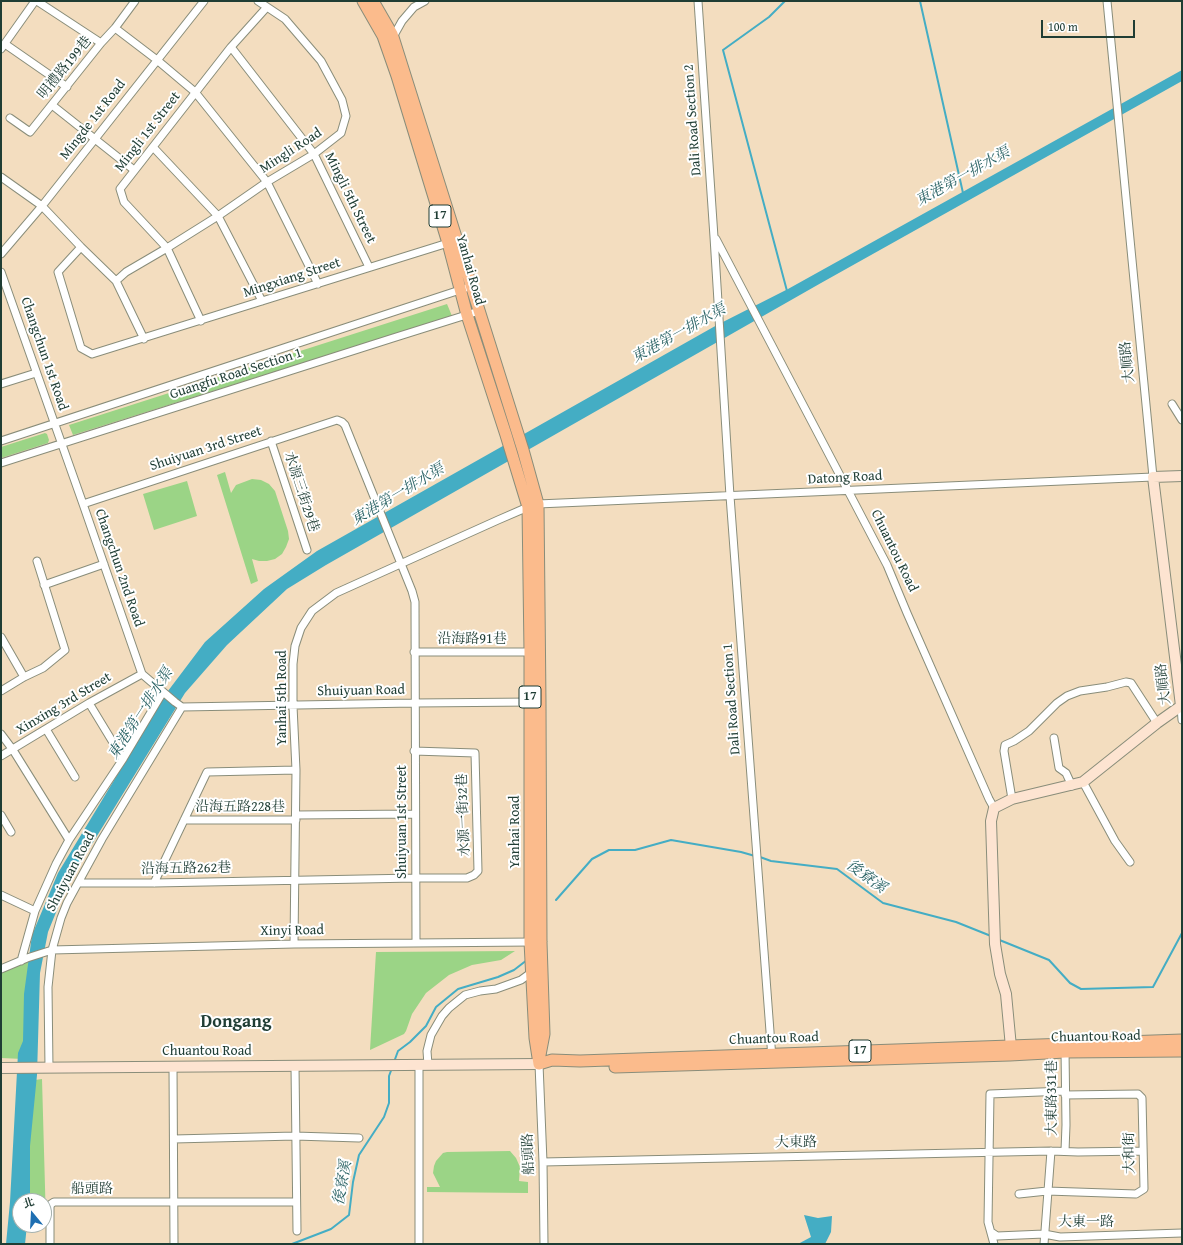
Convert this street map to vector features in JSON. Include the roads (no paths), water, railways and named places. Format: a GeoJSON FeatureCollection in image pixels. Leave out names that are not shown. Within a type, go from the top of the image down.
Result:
{"type":"FeatureCollection","features":[{"type":"Feature","properties":{"kind":"main road","name":"Yanhai Road"},"geometry":{"type":"LineString","coordinates":[[367,1],[393,37],[523,450],[533,506],[535,942],[544,1034],[539,1064]]}},
{"type":"Feature","properties":{"kind":"main road","name":"Yanhai Road"},"geometry":{"type":"LineString","coordinates":[[367,1],[383,36],[397,76],[448,243],[460,290],[512,454],[533,506],[530,652],[535,702],[541,916],[535,942],[532,972],[535,1038],[539,1064]]}},
{"type":"Feature","properties":{"kind":"main road","name":"Chuantou Road"},"geometry":{"type":"LineString","coordinates":[[539,1064],[552,1060],[580,1061],[772,1058],[1011,1051],[1182,1040]]}},
{"type":"Feature","properties":{"kind":"main road","name":"Chuantou Road"},"geometry":{"type":"LineString","coordinates":[[1065,1048],[1182,1052]]}},
{"type":"Feature","properties":{"kind":"street"},"geometry":{"type":"LineString","coordinates":[[67,87],[3,46],[36,1],[101,43]]}},
{"type":"Feature","properties":{"kind":"street","name":"明禮路199巷"},"geometry":{"type":"LineString","coordinates":[[10,118],[30,132],[101,43],[115,28],[135,1]]}},
{"type":"Feature","properties":{"kind":"street","name":"Mingde 1st Road"},"geometry":{"type":"LineString","coordinates":[[1,254],[42,206],[204,1]]}},
{"type":"Feature","properties":{"kind":"street","name":"Mingli Road"},"geometry":{"type":"LineString","coordinates":[[116,281],[126,272],[168,248],[267,182],[314,154],[341,133],[346,116],[342,100],[322,61],[285,19],[258,1]]}},
{"type":"Feature","properties":{"kind":"street"},"geometry":{"type":"LineString","coordinates":[[393,37],[402,21],[414,7],[425,1]]}},
{"type":"Feature","properties":{"kind":"street","name":"Dali Road Section 2"},"geometry":{"type":"LineString","coordinates":[[698,1],[714,237]]}},
{"type":"Feature","properties":{"kind":"street","name":"大順路"},"geometry":{"type":"LineString","coordinates":[[1107,1],[1153,477],[1182,720]]}},
{"type":"Feature","properties":{"kind":"street","name":"Mingli 1st Street"},"geometry":{"type":"LineString","coordinates":[[201,321],[168,248],[124,202],[120,189],[231,47],[267,7]]}},
{"type":"Feature","properties":{"kind":"street"},"geometry":{"type":"LineString","coordinates":[[115,28],[157,60],[195,92],[267,182],[318,284]]}},
{"type":"Feature","properties":{"kind":"street","name":"Mingli 5th Street"},"geometry":{"type":"LineString","coordinates":[[231,47],[314,154],[369,267]]}},
{"type":"Feature","properties":{"kind":"street"},"geometry":{"type":"LineString","coordinates":[[52,105],[134,170]]}},
{"type":"Feature","properties":{"kind":"street"},"geometry":{"type":"LineString","coordinates":[[153,147],[218,216],[262,301]]}},
{"type":"Feature","properties":{"kind":"street"},"geometry":{"type":"LineString","coordinates":[[1,177],[42,206],[116,281],[144,339]]}},
{"type":"Feature","properties":{"kind":"street","name":"Chuantou Road"},"geometry":{"type":"LineString","coordinates":[[714,237],[887,565],[994,808]]}},
{"type":"Feature","properties":{"kind":"street","name":"Dali Road Section 1"},"geometry":{"type":"LineString","coordinates":[[714,237],[730,496],[772,1058]]}},
{"type":"Feature","properties":{"kind":"street","name":"Mingxiang Street"},"geometry":{"type":"LineString","coordinates":[[81,247],[58,272],[81,348],[92,354],[448,243]]}},
{"type":"Feature","properties":{"kind":"street","name":"Changchun 1st Road"},"geometry":{"type":"LineString","coordinates":[[1,272],[62,444]]}},
{"type":"Feature","properties":{"kind":"street","name":"Guangfu Road Section 1"},"geometry":{"type":"LineString","coordinates":[[1,441],[472,286]]}},
{"type":"Feature","properties":{"kind":"street","name":"Guangfu Road Section 1"},"geometry":{"type":"LineString","coordinates":[[1,463],[479,311]]}},
{"type":"Feature","properties":{"kind":"street"},"geometry":{"type":"LineString","coordinates":[[1,384],[36,373]]}},
{"type":"Feature","properties":{"kind":"street"},"geometry":{"type":"LineString","coordinates":[[1172,404],[1182,420]]}},
{"type":"Feature","properties":{"kind":"street","name":"Shuiyuan 3rd Street"},"geometry":{"type":"LineString","coordinates":[[83,504],[337,420]]}},
{"type":"Feature","properties":{"kind":"street","name":"Shuiyuan 1st Street"},"geometry":{"type":"LineString","coordinates":[[337,420],[345,425],[412,591],[415,602],[414,751],[416,942]]}},
{"type":"Feature","properties":{"kind":"street","name":"水源三街29巷"},"geometry":{"type":"LineString","coordinates":[[271,441],[307,550]]}},
{"type":"Feature","properties":{"kind":"street","name":"Changchun 2nd Road"},"geometry":{"type":"LineString","coordinates":[[62,444],[142,674]]}},
{"type":"Feature","properties":{"kind":"street"},"geometry":{"type":"LineString","coordinates":[[1153,477],[1182,476]]}},
{"type":"Feature","properties":{"kind":"street","name":"Datong Road"},"geometry":{"type":"LineString","coordinates":[[533,506],[1153,477]]}},
{"type":"Feature","properties":{"kind":"street","name":"Yanhai 5th Road"},"geometry":{"type":"LineString","coordinates":[[294,944],[296,770],[293,664],[295,646],[301,628],[312,611],[336,593],[533,506]]}},
{"type":"Feature","properties":{"kind":"street"},"geometry":{"type":"LineString","coordinates":[[1,691],[24,677],[43,668],[65,650],[36,561]]}},
{"type":"Feature","properties":{"kind":"street"},"geometry":{"type":"LineString","coordinates":[[44,585],[104,564]]}},
{"type":"Feature","properties":{"kind":"street"},"geometry":{"type":"LineString","coordinates":[[1,637],[24,677]]}},
{"type":"Feature","properties":{"kind":"street","name":"沿海路91巷"},"geometry":{"type":"LineString","coordinates":[[414,652],[530,652]]}},
{"type":"Feature","properties":{"kind":"street"},"geometry":{"type":"LineString","coordinates":[[142,674],[182,707]]}},
{"type":"Feature","properties":{"kind":"street","name":"Xinxing 3rd Street"},"geometry":{"type":"LineString","coordinates":[[1,756],[89,703],[142,674]]}},
{"type":"Feature","properties":{"kind":"street"},"geometry":{"type":"LineString","coordinates":[[1012,799],[1004,751],[1005,745],[1029,731],[1057,703],[1067,696],[1080,691],[1108,688],[1126,682],[1131,683],[1157,723]]}},
{"type":"Feature","properties":{"kind":"street","name":"Shuiyuan Road"},"geometry":{"type":"LineString","coordinates":[[24,959],[35,911],[56,864],[69,840],[123,759],[164,692]]}},
{"type":"Feature","properties":{"kind":"street","name":"Shuiyuan Road"},"geometry":{"type":"LineString","coordinates":[[50,1068],[48,987],[52,950],[60,918],[102,839],[182,707],[535,702]]}},
{"type":"Feature","properties":{"kind":"street"},"geometry":{"type":"LineString","coordinates":[[89,703],[123,759]]}},
{"type":"Feature","properties":{"kind":"street"},"geometry":{"type":"LineString","coordinates":[[1011,1051],[1006,994],[1000,974],[995,944],[991,821],[994,808],[1012,799],[1072,786],[1083,782],[1157,723],[1181,706]]}},
{"type":"Feature","properties":{"kind":"street"},"geometry":{"type":"LineString","coordinates":[[46,729],[76,777]]}},
{"type":"Feature","properties":{"kind":"street"},"geometry":{"type":"LineString","coordinates":[[1,734],[13,750],[69,840]]}},
{"type":"Feature","properties":{"kind":"street"},"geometry":{"type":"LineString","coordinates":[[1054,738],[1059,768],[1066,773],[1072,786]]}},
{"type":"Feature","properties":{"kind":"street","name":"水源一街32巷"},"geometry":{"type":"LineString","coordinates":[[414,751],[475,753],[478,871],[474,876],[467,878],[415,878]]}},
{"type":"Feature","properties":{"kind":"street"},"geometry":{"type":"LineString","coordinates":[[154,883],[207,772],[296,770]]}},
{"type":"Feature","properties":{"kind":"street"},"geometry":{"type":"LineString","coordinates":[[1083,782],[1115,841],[1130,862]]}},
{"type":"Feature","properties":{"kind":"street","name":"沿海五路228巷"},"geometry":{"type":"LineString","coordinates":[[184,820],[415,814]]}},
{"type":"Feature","properties":{"kind":"street"},"geometry":{"type":"LineString","coordinates":[[1,815],[11,832]]}},
{"type":"Feature","properties":{"kind":"street","name":"沿海五路262巷"},"geometry":{"type":"LineString","coordinates":[[78,882],[154,883],[415,878]]}},
{"type":"Feature","properties":{"kind":"street"},"geometry":{"type":"LineString","coordinates":[[1,895],[35,911]]}},
{"type":"Feature","properties":{"kind":"street","name":"Xinyi Road"},"geometry":{"type":"LineString","coordinates":[[24,959],[52,950],[294,944],[535,942]]}},
{"type":"Feature","properties":{"kind":"street"},"geometry":{"type":"LineString","coordinates":[[1,969],[24,959]]}},
{"type":"Feature","properties":{"kind":"street"},"geometry":{"type":"LineString","coordinates":[[419,1244],[423,1065],[431,1035],[442,1016],[465,995],[496,989],[521,980],[532,972]]}},
{"type":"Feature","properties":{"kind":"street","name":"大東路331巷"},"geometry":{"type":"LineString","coordinates":[[1065,1048],[1065,1151]]}},
{"type":"Feature","properties":{"kind":"street","name":"Chuantou Road"},"geometry":{"type":"LineString","coordinates":[[4,1068],[539,1064]]}},
{"type":"Feature","properties":{"kind":"street","name":"船頭路"},"geometry":{"type":"LineString","coordinates":[[539,1064],[543,1162],[544,1244]]}},
{"type":"Feature","properties":{"kind":"street"},"geometry":{"type":"LineString","coordinates":[[173,1066],[174,1244]]}},
{"type":"Feature","properties":{"kind":"street"},"geometry":{"type":"LineString","coordinates":[[295,1066],[297,1231]]}},
{"type":"Feature","properties":{"kind":"street","name":"大和街"},"geometry":{"type":"LineString","coordinates":[[989,1152],[990,1094],[1138,1094],[1142,1098],[1144,1189],[1136,1194],[1048,1191]]}},
{"type":"Feature","properties":{"kind":"street"},"geometry":{"type":"LineString","coordinates":[[174,1139],[295,1136],[359,1138]]}},
{"type":"Feature","properties":{"kind":"street","name":"大東路"},"geometry":{"type":"LineString","coordinates":[[543,1162],[1143,1150]]}},
{"type":"Feature","properties":{"kind":"street"},"geometry":{"type":"LineString","coordinates":[[1044,1244],[1051,1151]]}},
{"type":"Feature","properties":{"kind":"street"},"geometry":{"type":"LineString","coordinates":[[989,1152],[988,1222],[994,1244]]}},
{"type":"Feature","properties":{"kind":"street"},"geometry":{"type":"LineString","coordinates":[[1019,1194],[1048,1191]]}},
{"type":"Feature","properties":{"kind":"street","name":"船頭路"},"geometry":{"type":"LineString","coordinates":[[50,1244],[50,1207],[54,1202],[296,1202]]}},
{"type":"Feature","properties":{"kind":"street","name":"大東一路"},"geometry":{"type":"LineString","coordinates":[[991,1232],[997,1236],[1044,1234],[1060,1237],[1182,1233]]}},
{"type":"Feature","properties":{"kind":"water"},"geometry":{"type":"Polygon","coordinates":[[[1182,70],[1182,81],[821,283],[326,565],[287,589],[227,645],[185,693],[68,883],[48,932],[40,973],[37,1075],[30,1146],[30,1193],[12,1193],[12,1233],[26,1233],[25,1244],[6,1244],[10,1202],[18,1053],[23,1041],[24,994],[32,935],[58,873],[168,691],[205,642],[264,589],[317,551],[717,325],[788,289],[1182,70]]]}},
{"type":"Feature","properties":{"kind":"water"},"geometry":{"type":"Polygon","coordinates":[[[804,1215],[818,1218],[832,1216],[831,1232],[825,1244],[798,1244],[811,1237],[804,1215]]]}},
{"type":"Feature","properties":{"kind":"waterway"},"geometry":{"type":"LineString","coordinates":[[785,1],[769,17],[723,50],[787,291]]}},
{"type":"Feature","properties":{"kind":"waterway","name":"東港第一排水渠"},"geometry":{"type":"LineString","coordinates":[[920,1],[963,193]]}},
{"type":"Feature","properties":{"kind":"waterway","name":"後寮溪"},"geometry":{"type":"LineString","coordinates":[[556,900],[592,859],[609,850],[635,850],[671,840],[741,852],[755,856]]}},
{"type":"Feature","properties":{"kind":"waterway","name":"後寮溪"},"geometry":{"type":"LineString","coordinates":[[760,857],[771,861],[837,869],[883,903],[956,922],[991,936]]}},
{"type":"Feature","properties":{"kind":"waterway","name":"後寮溪"},"geometry":{"type":"LineString","coordinates":[[997,939],[1049,960],[1070,983],[1081,989],[1153,987],[1182,933]]}},
{"type":"Feature","properties":{"kind":"waterway"},"geometry":{"type":"LineString","coordinates":[[394,1062],[398,1051],[410,1042],[426,1026],[436,1007],[458,989],[498,977],[514,970],[527,960]]}},
{"type":"Feature","properties":{"kind":"waterway","name":"後寮溪"},"geometry":{"type":"LineString","coordinates":[[292,1244],[331,1229],[349,1215],[353,1182],[359,1155],[384,1117],[389,1103],[389,1076],[392,1068]]}},
{"type":"Feature","properties":{"kind":"district","name":"Dongang"},"geometry":{"type":"Point","coordinates":[236,1022]}}]}
